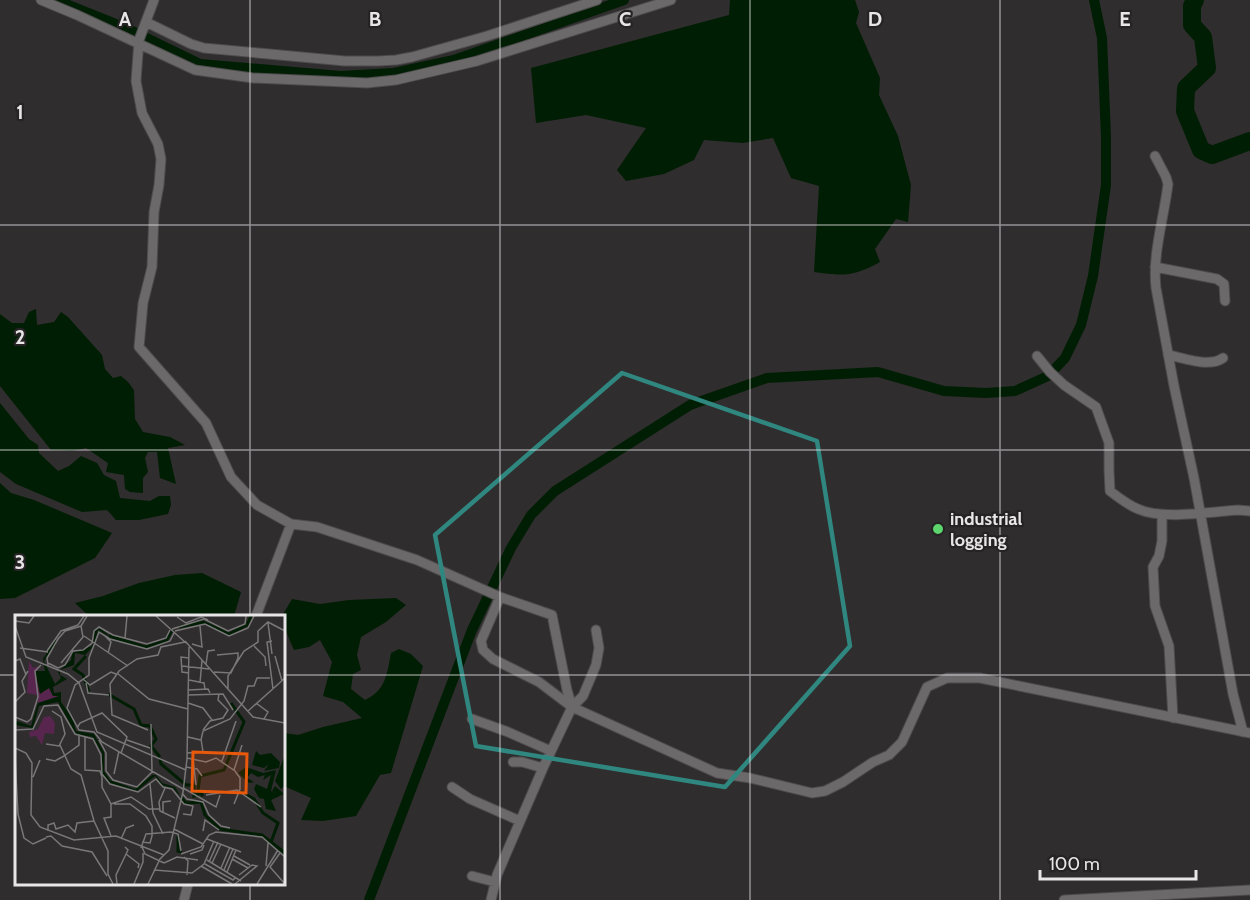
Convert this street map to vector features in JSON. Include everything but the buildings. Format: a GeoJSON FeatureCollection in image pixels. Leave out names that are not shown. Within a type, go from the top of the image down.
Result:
{"type":"FeatureCollection","features":[{"type":"Feature","properties":{"kind":"street"},"geometry":{"type":"LineString","coordinates":[[41,0],[139,42],[195,70],[253,78],[367,83],[396,80],[477,62],[671,0]]}},
{"type":"Feature","properties":{"kind":"street"},"geometry":{"type":"LineString","coordinates":[[154,0],[139,42],[136,81],[142,113],[158,144],[161,159],[154,212],[152,267],[143,303],[139,347],[206,423],[231,477],[257,505],[291,524],[316,527],[417,560],[500,597],[552,615],[572,707]]}},
{"type":"Feature","properties":{"kind":"street"},"geometry":{"type":"LineString","coordinates":[[145,23],[204,48],[378,62],[412,57],[476,39],[597,0]]}},
{"type":"Feature","properties":{"kind":"street"},"geometry":{"type":"LineString","coordinates":[[1155,156],[1168,184],[1155,267],[1156,288],[1233,694],[1246,733]]}},
{"type":"Feature","properties":{"kind":"street"},"geometry":{"type":"LineString","coordinates":[[1155,267],[1217,279],[1224,284],[1226,301]]}},
{"type":"Feature","properties":{"kind":"street"},"geometry":{"type":"LineString","coordinates":[[1168,354],[1212,363],[1224,358]]}},
{"type":"Feature","properties":{"kind":"street"},"geometry":{"type":"LineString","coordinates":[[1037,356],[1064,385],[1096,407],[1110,442],[1110,490],[1119,498],[1140,510],[1162,515],[1250,511]]}},
{"type":"Feature","properties":{"kind":"street"},"geometry":{"type":"LineString","coordinates":[[1162,515],[1162,540],[1154,567],[1155,606],[1169,646],[1173,718]]}},
{"type":"Feature","properties":{"kind":"street"},"geometry":{"type":"LineString","coordinates":[[256,615],[291,524]]}},
{"type":"Feature","properties":{"kind":"street"},"geometry":{"type":"LineString","coordinates":[[500,597],[481,641],[483,650],[493,659],[539,682],[572,707],[717,773],[750,778],[812,794],[825,791],[843,782],[873,762],[889,755],[902,742],[927,687],[947,678],[980,678],[1246,733]]}},
{"type":"Feature","properties":{"kind":"street"},"geometry":{"type":"LineString","coordinates":[[490,900],[495,882],[543,768],[572,707],[583,696],[596,665],[599,648],[596,630]]}},
{"type":"Feature","properties":{"kind":"street"},"geometry":{"type":"LineString","coordinates":[[472,719],[551,751]]}},
{"type":"Feature","properties":{"kind":"street"},"geometry":{"type":"LineString","coordinates":[[513,762],[543,768]]}},
{"type":"Feature","properties":{"kind":"street"},"geometry":{"type":"LineString","coordinates":[[452,787],[471,799],[520,821]]}},
{"type":"Feature","properties":{"kind":"street"},"geometry":{"type":"LineString","coordinates":[[472,876],[495,882]]}},
{"type":"Feature","properties":{"kind":"street"},"geometry":{"type":"LineString","coordinates":[[184,900],[188,885]]}},
{"type":"Feature","properties":{"kind":"street"},"geometry":{"type":"LineString","coordinates":[[1064,900],[1250,890]]}},
{"type":"Feature","properties":{"kind":"highlighted area"},"geometry":{"type":"Polygon","coordinates":[[[622,373],[817,441],[850,646],[725,787],[476,746],[435,535],[622,373]]]}},
{"type":"Feature","properties":{"kind":"shaded area"},"geometry":{"type":"Polygon","coordinates":[[[730,0],[855,0],[859,12],[856,23],[880,78],[879,95],[898,136],[911,185],[908,222],[896,219],[875,249],[880,262],[855,273],[814,272],[819,186],[791,178],[773,138],[743,143],[704,140],[694,160],[664,174],[626,181],[617,170],[646,128],[586,115],[536,123],[531,68],[729,15],[730,0]]]}},
{"type":"Feature","properties":{"kind":"shaded area"},"geometry":{"type":"Polygon","coordinates":[[[36,309],[37,325],[54,322],[61,312],[68,317],[102,355],[105,369],[113,378],[121,376],[128,382],[134,390],[135,419],[143,432],[170,437],[185,445],[168,448],[176,484],[160,478],[157,452],[148,452],[145,458],[148,472],[143,478],[143,493],[130,492],[125,489],[124,475],[106,472],[108,463],[86,448],[72,451],[51,450],[0,386],[0,314],[12,323],[24,323],[29,312],[36,309]]]}},
{"type":"Feature","properties":{"kind":"shaded area"},"geometry":{"type":"Polygon","coordinates":[[[0,403],[29,439],[38,445],[39,453],[58,471],[69,466],[81,456],[97,463],[104,475],[116,481],[120,498],[150,501],[159,496],[170,496],[171,505],[168,514],[139,520],[116,520],[107,510],[82,512],[16,484],[0,472],[0,403]]]}},
{"type":"Feature","properties":{"kind":"shaded area"},"geometry":{"type":"Polygon","coordinates":[[[0,483],[11,493],[34,500],[112,533],[95,558],[15,598],[0,599],[0,483]]]}},
{"type":"Feature","properties":{"kind":"shaded area"},"geometry":{"type":"Polygon","coordinates":[[[202,573],[241,592],[234,615],[88,615],[75,603],[139,583],[175,575],[202,573]]]}},
{"type":"Feature","properties":{"kind":"shaded area"},"geometry":{"type":"Polygon","coordinates":[[[396,598],[406,605],[386,622],[361,637],[357,655],[361,670],[353,674],[351,689],[365,700],[372,696],[384,681],[391,653],[399,649],[411,654],[423,666],[391,773],[380,775],[356,816],[323,821],[301,820],[311,798],[285,786],[285,733],[298,735],[362,718],[343,702],[323,696],[332,662],[320,640],[309,647],[294,650],[286,629],[285,615],[283,615],[292,599],[320,604],[396,598]]]}},
{"type":"Feature","properties":{"kind":"waterway"},"geometry":{"type":"LineString","coordinates":[[56,0],[128,29],[200,64],[341,76],[394,73],[454,60],[624,0]]}},
{"type":"Feature","properties":{"kind":"waterway"},"geometry":{"type":"LineString","coordinates":[[369,900],[472,630],[511,548],[531,515],[555,491],[690,405],[767,378],[878,372],[944,391],[986,393],[1015,391],[1048,376],[1065,358],[1081,325],[1093,276],[1106,185],[1102,38],[1094,0]]}},
{"type":"Feature","properties":{"kind":"waterway"},"geometry":{"type":"LineString","coordinates":[[1195,0],[1192,6],[1192,25],[1203,37],[1207,68],[1186,88],[1185,111],[1201,150],[1212,155],[1250,141]]}},
{"type":"Feature","properties":{"kind":"place","name":"industrial logging"},"geometry":{"type":"Point","coordinates":[938,529]}}]}
